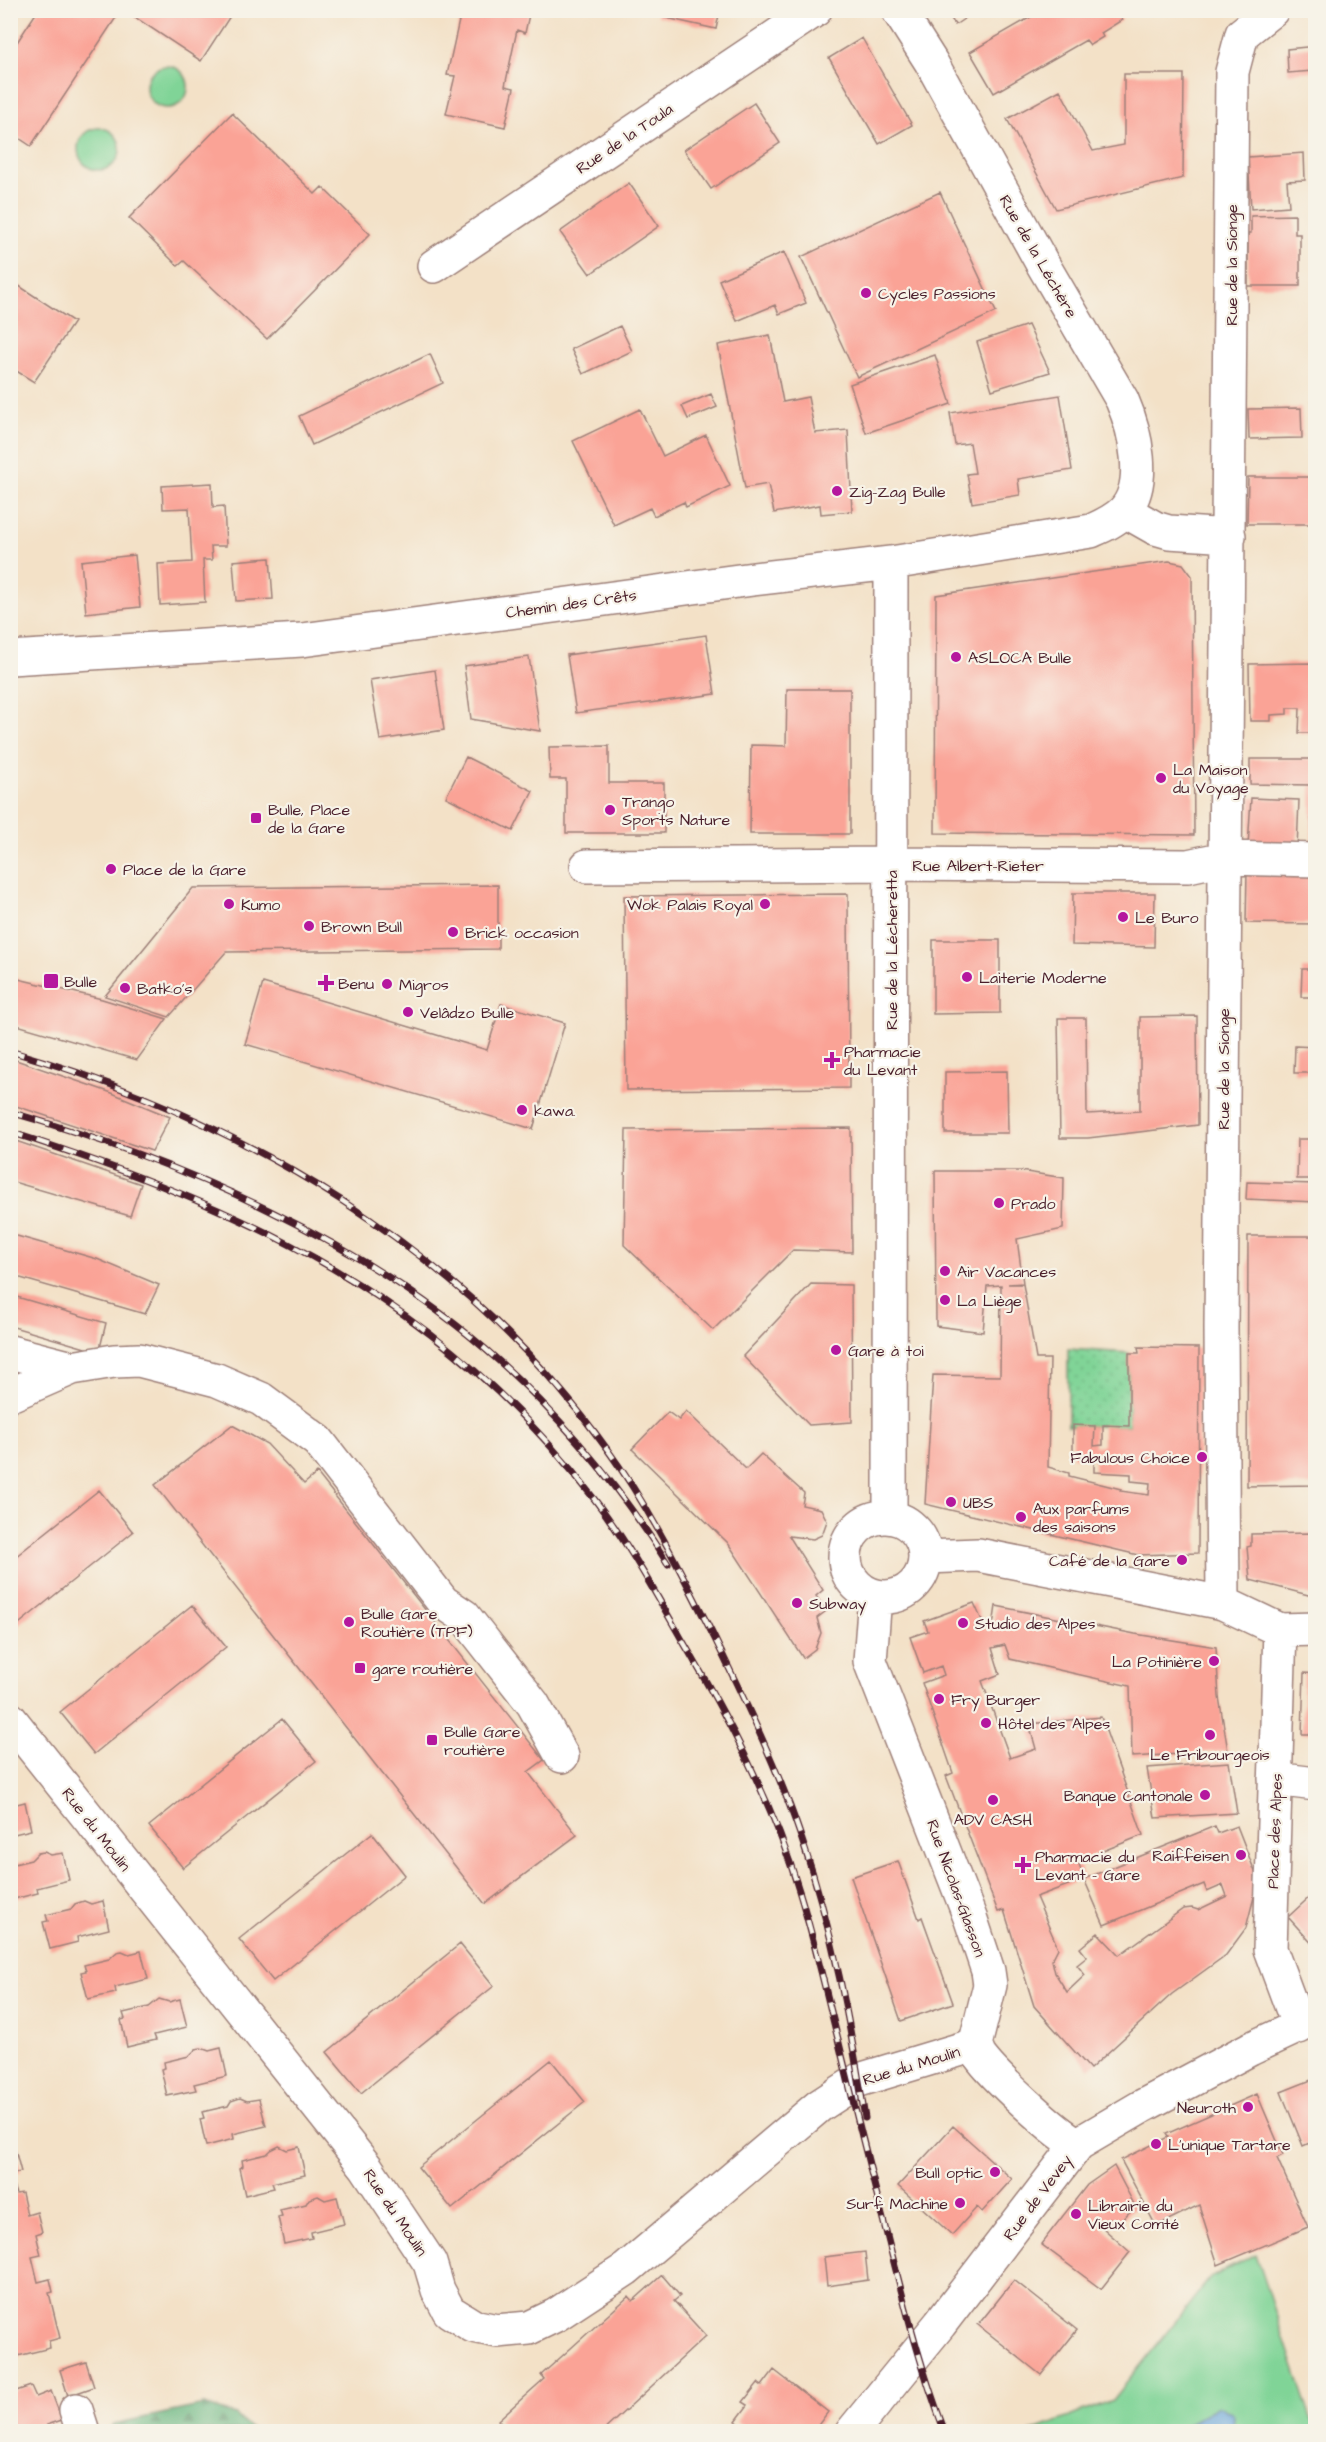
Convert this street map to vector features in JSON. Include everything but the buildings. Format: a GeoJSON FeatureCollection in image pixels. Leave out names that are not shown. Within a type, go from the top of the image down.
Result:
{"type":"FeatureCollection","features":[{"type":"Feature","properties":{"kind":"street","name":"Rue de la Toula"},"geometry":{"type":"LineString","coordinates":[[434,266],[815,10]]}},
{"type":"Feature","properties":{"kind":"street","name":"Rue de la Léchère"},"geometry":{"type":"LineString","coordinates":[[898,10],[931,62],[1042,263],[1122,400],[1132,422],[1138,454],[1133,494],[1125,511]]}},
{"type":"Feature","properties":{"kind":"street","name":"Rue de la Sionge"},"geometry":{"type":"LineString","coordinates":[[1223,1603],[1221,1317],[1232,72],[1242,34],[1272,10]]}},
{"type":"Feature","properties":{"kind":"street"},"geometry":{"type":"LineString","coordinates":[[1125,511],[1155,528],[1168,532],[1229,536]]}},
{"type":"Feature","properties":{"kind":"street","name":"Chemin des Crêts"},"geometry":{"type":"LineString","coordinates":[[10,658],[302,640],[753,579],[891,563],[1091,531],[1111,522],[1125,511]]}},
{"type":"Feature","properties":{"kind":"street","name":"Rue de la Lécheretta"},"geometry":{"type":"LineString","coordinates":[[890,1517],[891,563]]}},
{"type":"Feature","properties":{"kind":"street","name":"Rue Albert-Rieter"},"geometry":{"type":"LineString","coordinates":[[586,866],[891,864],[1188,866],[1225,858],[1316,860]]}},
{"type":"Feature","properties":{"kind":"street"},"geometry":{"type":"LineString","coordinates":[[10,1352],[72,1368]]}},
{"type":"Feature","properties":{"kind":"street"},"geometry":{"type":"LineString","coordinates":[[10,1395],[72,1368],[114,1361],[138,1360],[217,1380],[261,1400],[318,1441],[443,1602]]}},
{"type":"Feature","properties":{"kind":"street"},"geometry":{"type":"LineString","coordinates":[[878,1517],[890,1517],[902,1520],[919,1535],[924,1546],[925,1557],[924,1569],[918,1580],[909,1589],[886,1597],[874,1596],[862,1590],[852,1580],[846,1568],[845,1554],[848,1542],[855,1530],[878,1517]]}},
{"type":"Feature","properties":{"kind":"street"},"geometry":{"type":"LineString","coordinates":[[925,1557],[978,1555],[1223,1603],[1280,1630],[1316,1629]]}},
{"type":"Feature","properties":{"kind":"street","name":"Rue Nicolas-Glasson"},"geometry":{"type":"LineString","coordinates":[[874,1596],[870,1661],[988,1971],[990,1985],[975,2045]]}},
{"type":"Feature","properties":{"kind":"street","name":"Place des Alpes"},"geometry":{"type":"LineString","coordinates":[[1280,1630],[1270,1949],[1307,2023]]}},
{"type":"Feature","properties":{"kind":"street","name":"Rue du Moulin"},"geometry":{"type":"LineString","coordinates":[[10,1719],[366,2167],[430,2263],[438,2290],[449,2311],[473,2326],[497,2331],[529,2328],[555,2315],[626,2269],[819,2106],[849,2085],[975,2045]]}},
{"type":"Feature","properties":{"kind":"street"},"geometry":{"type":"LineString","coordinates":[[1275,1779],[1316,1784]]}},
{"type":"Feature","properties":{"kind":"street","name":"Rue de Vevey"},"geometry":{"type":"LineString","coordinates":[[852,2432],[940,2324],[1078,2144],[1141,2107],[1250,2049],[1307,2023]]}},
{"type":"Feature","properties":{"kind":"street"},"geometry":{"type":"LineString","coordinates":[[975,2045],[983,2061],[1048,2124],[1078,2144]]}},
{"type":"Feature","properties":{"kind":"green space"},"geometry":{"type":"Polygon","coordinates":[[[167,66],[182,72],[188,87],[182,102],[167,108],[152,102],[146,87],[152,72],[167,66]]]}},
{"type":"Feature","properties":{"kind":"green space"},"geometry":{"type":"Polygon","coordinates":[[[99,128],[114,134],[120,149],[114,164],[99,170],[84,164],[78,149],[84,134],[99,128]]]}},
{"type":"Feature","properties":{"kind":"green space"},"geometry":{"type":"Polygon","coordinates":[[[1068,1349],[1129,1353],[1129,1426],[1068,1426],[1068,1349]]]}},
{"type":"Feature","properties":{"kind":"green space"},"geometry":{"type":"Polygon","coordinates":[[[1256,2254],[1315,2431],[1030,2432],[1113,2400],[1210,2278],[1256,2254]]]}},
{"type":"Feature","properties":{"kind":"green space"},"geometry":{"type":"Polygon","coordinates":[[[204,2405],[236,2415],[252,2431],[107,2431],[114,2424],[204,2405]]]}},
{"type":"Feature","properties":{"kind":"water"},"geometry":{"type":"Polygon","coordinates":[[[1219,2406],[1233,2414],[1232,2431],[1188,2431],[1187,2424],[1219,2406]]]}},
{"type":"Feature","properties":{"kind":"railway"},"geometry":{"type":"LineString","coordinates":[[10,1051],[97,1079],[181,1114],[264,1154],[342,1201],[417,1254],[486,1312],[550,1378],[607,1449],[623,1471],[678,1566],[751,1713],[793,1814],[832,1943],[847,2012],[865,2118]]}},
{"type":"Feature","properties":{"kind":"railway"},"geometry":{"type":"LineString","coordinates":[[10,1112],[140,1155],[205,1181],[269,1210],[332,1243],[392,1279],[448,1319],[500,1362],[547,1408],[591,1457],[631,1509],[668,1564]]}},
{"type":"Feature","properties":{"kind":"railway"},"geometry":{"type":"LineString","coordinates":[[10,1132],[97,1161],[179,1193],[258,1229],[333,1269],[404,1315],[472,1368],[535,1429],[607,1516],[651,1585],[733,1731],[777,1827],[816,1949],[907,2314],[945,2432]]}},
{"type":"Feature","properties":{"kind":"place","name":"Cycles Passions"},"geometry":{"type":"Point","coordinates":[866,293]}},
{"type":"Feature","properties":{"kind":"place","name":"Zig-Zag Bulle"},"geometry":{"type":"Point","coordinates":[837,491]}},
{"type":"Feature","properties":{"kind":"place","name":"ASLOCA Bulle"},"geometry":{"type":"Point","coordinates":[956,657]}},
{"type":"Feature","properties":{"kind":"place","name":"La Maison du Voyage"},"geometry":{"type":"Point","coordinates":[1161,778]}},
{"type":"Feature","properties":{"kind":"place","name":"Trango Sports Nature"},"geometry":{"type":"Point","coordinates":[610,810]}},
{"type":"Feature","properties":{"kind":"place","name":"Bulle, Place de la Gare"},"geometry":{"type":"Point","coordinates":[256,818]}},
{"type":"Feature","properties":{"kind":"place","name":"Place de la Gare"},"geometry":{"type":"Point","coordinates":[111,869]}},
{"type":"Feature","properties":{"kind":"place","name":"Kumo"},"geometry":{"type":"Point","coordinates":[229,904]}},
{"type":"Feature","properties":{"kind":"place","name":"Wok Palais Royal"},"geometry":{"type":"Point","coordinates":[765,904]}},
{"type":"Feature","properties":{"kind":"place","name":"Le Buro"},"geometry":{"type":"Point","coordinates":[1123,917]}},
{"type":"Feature","properties":{"kind":"place","name":"Brown Bull"},"geometry":{"type":"Point","coordinates":[309,926]}},
{"type":"Feature","properties":{"kind":"place","name":"Brick occasion"},"geometry":{"type":"Point","coordinates":[453,932]}},
{"type":"Feature","properties":{"kind":"place","name":"Laiterie Moderne"},"geometry":{"type":"Point","coordinates":[967,977]}},
{"type":"Feature","properties":{"kind":"place","name":"Bulle"},"geometry":{"type":"Point","coordinates":[51,981]}},
{"type":"Feature","properties":{"kind":"place","name":"Benu"},"geometry":{"type":"Point","coordinates":[326,983]}},
{"type":"Feature","properties":{"kind":"place","name":"Migros"},"geometry":{"type":"Point","coordinates":[387,984]}},
{"type":"Feature","properties":{"kind":"place","name":"Batko's"},"geometry":{"type":"Point","coordinates":[125,988]}},
{"type":"Feature","properties":{"kind":"place","name":"Velâdzo Bulle"},"geometry":{"type":"Point","coordinates":[408,1012]}},
{"type":"Feature","properties":{"kind":"place","name":"Pharmacie du Levant"},"geometry":{"type":"Point","coordinates":[832,1060]}},
{"type":"Feature","properties":{"kind":"place","name":"kawa."},"geometry":{"type":"Point","coordinates":[522,1110]}},
{"type":"Feature","properties":{"kind":"place","name":"Prado"},"geometry":{"type":"Point","coordinates":[999,1203]}},
{"type":"Feature","properties":{"kind":"place","name":"Air Vacances"},"geometry":{"type":"Point","coordinates":[945,1271]}},
{"type":"Feature","properties":{"kind":"place","name":"La Liège"},"geometry":{"type":"Point","coordinates":[945,1300]}},
{"type":"Feature","properties":{"kind":"place","name":"Gare à toi"},"geometry":{"type":"Point","coordinates":[836,1350]}},
{"type":"Feature","properties":{"kind":"place","name":"Fabulous Choice"},"geometry":{"type":"Point","coordinates":[1202,1457]}},
{"type":"Feature","properties":{"kind":"place","name":"UBS"},"geometry":{"type":"Point","coordinates":[951,1502]}},
{"type":"Feature","properties":{"kind":"place","name":"Aux parfums des saisons"},"geometry":{"type":"Point","coordinates":[1021,1517]}},
{"type":"Feature","properties":{"kind":"place","name":"Café de la Gare"},"geometry":{"type":"Point","coordinates":[1182,1560]}},
{"type":"Feature","properties":{"kind":"place","name":"Subway"},"geometry":{"type":"Point","coordinates":[797,1603]}},
{"type":"Feature","properties":{"kind":"place","name":"Bulle Gare Routière (TPF)"},"geometry":{"type":"Point","coordinates":[349,1622]}},
{"type":"Feature","properties":{"kind":"place","name":"Studio des Alpes"},"geometry":{"type":"Point","coordinates":[963,1623]}},
{"type":"Feature","properties":{"kind":"place","name":"La Potinière"},"geometry":{"type":"Point","coordinates":[1214,1661]}},
{"type":"Feature","properties":{"kind":"place","name":"gare routière"},"geometry":{"type":"Point","coordinates":[360,1668]}},
{"type":"Feature","properties":{"kind":"place","name":"Fry Burger"},"geometry":{"type":"Point","coordinates":[939,1699]}},
{"type":"Feature","properties":{"kind":"place","name":"Hôtel des Alpes"},"geometry":{"type":"Point","coordinates":[986,1723]}},
{"type":"Feature","properties":{"kind":"place","name":"Le Fribourgeois"},"geometry":{"type":"Point","coordinates":[1210,1735]}},
{"type":"Feature","properties":{"kind":"place","name":"Bulle Gare routière"},"geometry":{"type":"Point","coordinates":[432,1740]}},
{"type":"Feature","properties":{"kind":"place","name":"Banque Cantonale"},"geometry":{"type":"Point","coordinates":[1205,1795]}},
{"type":"Feature","properties":{"kind":"place","name":"ADV CASH"},"geometry":{"type":"Point","coordinates":[993,1800]}},
{"type":"Feature","properties":{"kind":"place","name":"Raiffeisen"},"geometry":{"type":"Point","coordinates":[1241,1855]}},
{"type":"Feature","properties":{"kind":"place","name":"Pharmacie du Levant - Gare"},"geometry":{"type":"Point","coordinates":[1023,1865]}},
{"type":"Feature","properties":{"kind":"place","name":"Neuroth"},"geometry":{"type":"Point","coordinates":[1248,2107]}},
{"type":"Feature","properties":{"kind":"place","name":"L'unique Tartare"},"geometry":{"type":"Point","coordinates":[1156,2144]}},
{"type":"Feature","properties":{"kind":"place","name":"Bull optic"},"geometry":{"type":"Point","coordinates":[995,2172]}},
{"type":"Feature","properties":{"kind":"place","name":"Surf Machine"},"geometry":{"type":"Point","coordinates":[960,2203]}},
{"type":"Feature","properties":{"kind":"place","name":"Librairie du Vieux Comté"},"geometry":{"type":"Point","coordinates":[1076,2214]}}]}
